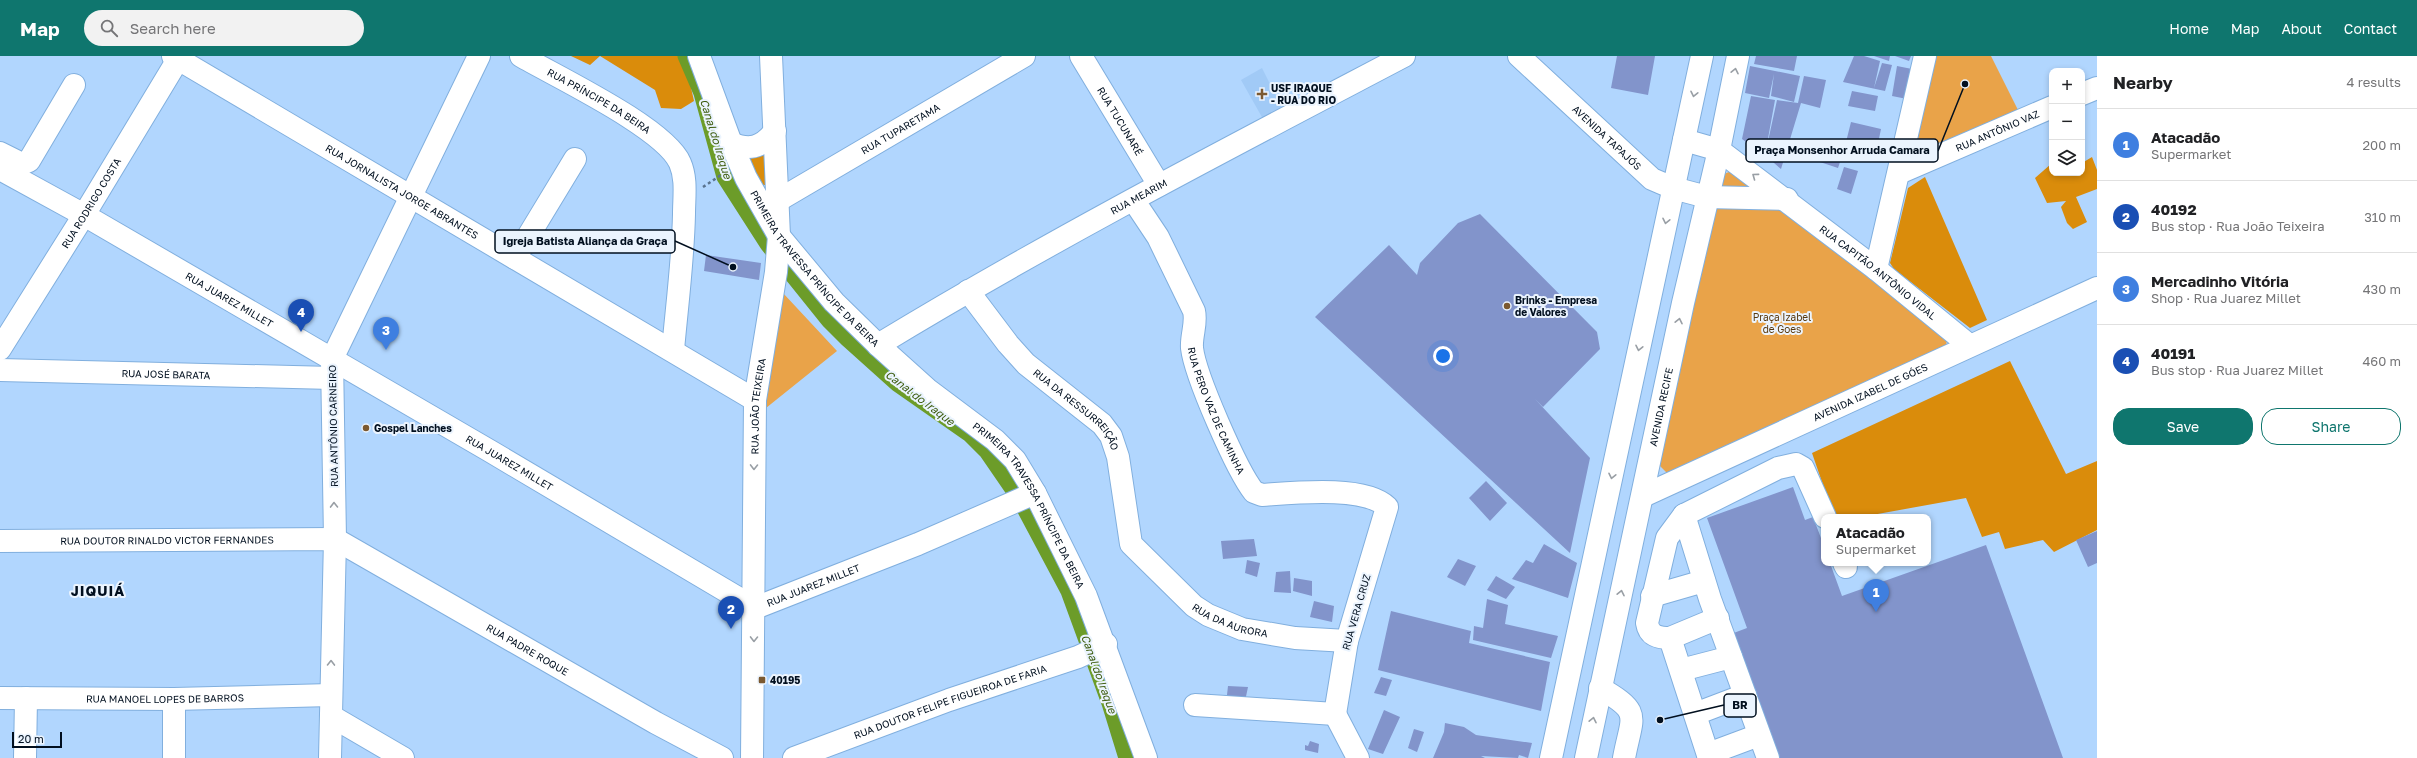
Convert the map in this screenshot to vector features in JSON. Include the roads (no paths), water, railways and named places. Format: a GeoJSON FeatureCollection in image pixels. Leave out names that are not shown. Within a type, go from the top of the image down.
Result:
{"type":"FeatureCollection","features":[{"type":"Feature","properties":{"kind":"street","name":"RUA ANTÔNIO CARNEIRO"},"geometry":{"type":"LineString","coordinates":[[330,758],[335,540],[332,369],[479,56]]}},
{"type":"Feature","properties":{"kind":"street","name":"RUA PRÍNCIPE DA BEIRA"},"geometry":{"type":"LineString","coordinates":[[521,56],[609,105],[656,136],[680,162],[684,177],[683,234],[673,350]]}},
{"type":"Feature","properties":{"kind":"street","name":"PRIMEIRA TRAVESSA PRÍNCIPE DA BEIRA"},"geometry":{"type":"LineString","coordinates":[[699,56],[731,143],[746,178],[779,236],[834,302],[878,345],[927,389],[995,440],[1016,460],[1031,494],[1086,596],[1093,650],[1146,758]]}},
{"type":"Feature","properties":{"kind":"street","name":"RUA JOÃO TEIXEIRA"},"geometry":{"type":"LineString","coordinates":[[752,758],[755,608],[755,400],[776,272],[779,236],[772,56]]}},
{"type":"Feature","properties":{"kind":"street","name":"RUA TUPARETAMA"},"geometry":{"type":"LineString","coordinates":[[778,201],[1024,56]]}},
{"type":"Feature","properties":{"kind":"street","name":"RUA TUCUNARÉ"},"geometry":{"type":"LineString","coordinates":[[1081,56],[1159,185]]}},
{"type":"Feature","properties":{"kind":"street","name":"RUA MEARIM"},"geometry":{"type":"LineString","coordinates":[[878,345],[968,291],[1134,201],[1159,185],[1404,56]]}},
{"type":"Feature","properties":{"kind":"street","name":"AVENIDA TAPAJÓS"},"geometry":{"type":"LineString","coordinates":[[1519,56],[1652,179],[1673,188],[1707,197]]}},
{"type":"Feature","properties":{"kind":"street"},"geometry":{"type":"LineString","coordinates":[[1551,758],[1702,56]]}},
{"type":"Feature","properties":{"kind":"street","name":"AVENIDA RECIFE"},"geometry":{"type":"LineString","coordinates":[[1586,758],[1707,197],[1719,150],[1738,56]]}},
{"type":"Feature","properties":{"kind":"street"},"geometry":{"type":"LineString","coordinates":[[1876,269],[1925,56]]}},
{"type":"Feature","properties":{"kind":"street","name":"RUA JORNALISTA JORGE ABRANTES"},"geometry":{"type":"LineString","coordinates":[[177,57],[755,400]]}},
{"type":"Feature","properties":{"kind":"street","name":"RUA RODRIGO COSTA"},"geometry":{"type":"LineString","coordinates":[[0,349],[84,215],[177,57]]}},
{"type":"Feature","properties":{"kind":"street"},"geometry":{"type":"LineString","coordinates":[[0,152],[22,164],[29,161],[74,85]]}},
{"type":"Feature","properties":{"kind":"street"},"geometry":{"type":"LineString","coordinates":[[2085,93],[2097,88]]}},
{"type":"Feature","properties":{"kind":"street","name":"RUA ANTÔNIO VAZ"},"geometry":{"type":"LineString","coordinates":[[1899,173],[2049,108]]}},
{"type":"Feature","properties":{"kind":"street"},"geometry":{"type":"LineString","coordinates":[[731,143],[739,146],[755,147],[768,140],[775,131]]}},
{"type":"Feature","properties":{"kind":"street","name":"RUA CAPITÃO ANTÔNIO VIDAL"},"geometry":{"type":"LineString","coordinates":[[1684,140],[1719,150],[1787,199],[1969,345]]}},
{"type":"Feature","properties":{"kind":"street"},"geometry":{"type":"LineString","coordinates":[[515,258],[575,159]]}},
{"type":"Feature","properties":{"kind":"street","name":"RUA JUAREZ MILLET"},"geometry":{"type":"LineString","coordinates":[[0,169],[84,215],[332,369],[755,608],[918,544],[1031,494]]}},
{"type":"Feature","properties":{"kind":"street"},"geometry":{"type":"LineString","coordinates":[[1707,197],[1787,199]]}},
{"type":"Feature","properties":{"kind":"street","name":"RUA PERO VAZ DE CAMINHA"},"geometry":{"type":"LineString","coordinates":[[1134,201],[1158,237],[1194,311],[1196,320],[1192,346],[1200,377],[1250,487],[1258,495],[1320,492],[1358,495],[1384,504],[1387,507],[1386,511]]}},
{"type":"Feature","properties":{"kind":"street","name":"AVENIDA IZABEL DE GÓES"},"geometry":{"type":"LineString","coordinates":[[1642,496],[1969,345],[2097,288]]}},
{"type":"Feature","properties":{"kind":"street","name":"RUA DA RESSURREIÇÃO"},"geometry":{"type":"LineString","coordinates":[[968,291],[1008,344],[1026,364],[1102,424],[1111,436],[1118,457],[1126,498],[1129,536],[1137,550]]}},
{"type":"Feature","properties":{"kind":"street","name":"RUA JOSÉ BARATA"},"geometry":{"type":"LineString","coordinates":[[0,370],[332,369]]}},
{"type":"Feature","properties":{"kind":"street"},"geometry":{"type":"LineString","coordinates":[[1718,618],[1670,638],[1655,637],[1648,630],[1647,623],[1652,596],[1667,538],[1684,515],[1778,468],[1796,464],[1803,468],[1824,514]]}},
{"type":"Feature","properties":{"kind":"street","name":"RUA VERA CRUZ"},"geometry":{"type":"LineString","coordinates":[[1335,714],[1347,641],[1386,511]]}},
{"type":"Feature","properties":{"kind":"street"},"geometry":{"type":"LineString","coordinates":[[1684,515],[1704,581],[1768,758]]}},
{"type":"Feature","properties":{"kind":"street","name":"RUA DOUTOR RINALDO VICTOR FERNANDES"},"geometry":{"type":"LineString","coordinates":[[0,541],[335,540]]}},
{"type":"Feature","properties":{"kind":"street","name":"RUA PADRE ROQUE"},"geometry":{"type":"LineString","coordinates":[[335,540],[656,723],[722,758]]}},
{"type":"Feature","properties":{"kind":"street","name":"RUA DA AURORA"},"geometry":{"type":"LineString","coordinates":[[1137,550],[1194,606],[1226,623],[1263,633],[1347,641]]}},
{"type":"Feature","properties":{"kind":"street"},"geometry":{"type":"LineString","coordinates":[[1652,596],[1704,581]]}},
{"type":"Feature","properties":{"kind":"street"},"geometry":{"type":"LineString","coordinates":[[1670,638],[1708,756],[1759,735]]}},
{"type":"Feature","properties":{"kind":"street","name":"RUA DOUTOR FELIPE FIGUEIROA DE FARIA"},"geometry":{"type":"LineString","coordinates":[[794,758],[949,700],[1093,650]]}},
{"type":"Feature","properties":{"kind":"street"},"geometry":{"type":"LineString","coordinates":[[1681,670],[1731,657]]}},
{"type":"Feature","properties":{"kind":"street"},"geometry":{"type":"LineString","coordinates":[[1600,688],[1624,703],[1632,714],[1633,722],[1624,758]]}},
{"type":"Feature","properties":{"kind":"street"},"geometry":{"type":"LineString","coordinates":[[1695,714],[1745,695]]}},
{"type":"Feature","properties":{"kind":"street","name":"RUA MANOEL LOPES DE BARROS"},"geometry":{"type":"LineString","coordinates":[[0,698],[174,698],[331,705]]}},
{"type":"Feature","properties":{"kind":"street"},"geometry":{"type":"LineString","coordinates":[[25,758],[26,698]]}},
{"type":"Feature","properties":{"kind":"street"},"geometry":{"type":"LineString","coordinates":[[174,698],[174,758]]}},
{"type":"Feature","properties":{"kind":"street"},"geometry":{"type":"LineString","coordinates":[[331,705],[403,758]]}},
{"type":"Feature","properties":{"kind":"street"},"geometry":{"type":"LineString","coordinates":[[1195,705],[1335,714],[1358,758]]}},
{"type":"Feature","properties":{"kind":"waterway","name":"Canal do Iraque"},"geometry":{"type":"LineString","coordinates":[[686,56],[702,93],[725,177],[768,244],[829,320],[848,339],[897,383],[970,434],[987,451],[1020,499],[1069,591],[1110,703],[1127,758]]}},
{"type":"Feature","properties":{"kind":"place","name":"Praça Monsenhor Arruda Camara"},"geometry":{"type":"Point","coordinates":[1965,84]}},
{"type":"Feature","properties":{"kind":"place","name":"USF IRAQUE - RUA DO RIO"},"geometry":{"type":"Point","coordinates":[1262,94]}},
{"type":"Feature","properties":{"kind":"place","name":"Igreja Batista Aliança da Graça"},"geometry":{"type":"Point","coordinates":[733,267]}},
{"type":"Feature","properties":{"kind":"place","name":"Brinks - Empresa de Valores"},"geometry":{"type":"Point","coordinates":[1507,306]}},
{"type":"Feature","properties":{"kind":"place","name":"40191"},"geometry":{"type":"Point","coordinates":[301,332]}},
{"type":"Feature","properties":{"kind":"place","name":"Mercadinho Vitória"},"geometry":{"type":"Point","coordinates":[386,350]}},
{"type":"Feature","properties":{"kind":"place","name":"Gospel Lanches"},"geometry":{"type":"Point","coordinates":[366,428]}},
{"type":"Feature","properties":{"kind":"place","name":"Atacadão"},"geometry":{"type":"Point","coordinates":[1876,612]}},
{"type":"Feature","properties":{"kind":"place","name":"40192"},"geometry":{"type":"Point","coordinates":[731,629]}},
{"type":"Feature","properties":{"kind":"place","name":"40195"},"geometry":{"type":"Point","coordinates":[762,680]}},
{"type":"Feature","properties":{"kind":"place","name":"BR"},"geometry":{"type":"Point","coordinates":[1660,720]}},
{"type":"Feature","properties":{"kind":"district","name":"JIQUIÁ"},"geometry":{"type":"Point","coordinates":[98,591]}},
{"type":"Feature","properties":{"kind":"park label","name":"Praça Izabel de Goes"},"geometry":{"type":"Point","coordinates":[1782,322]}}]}
